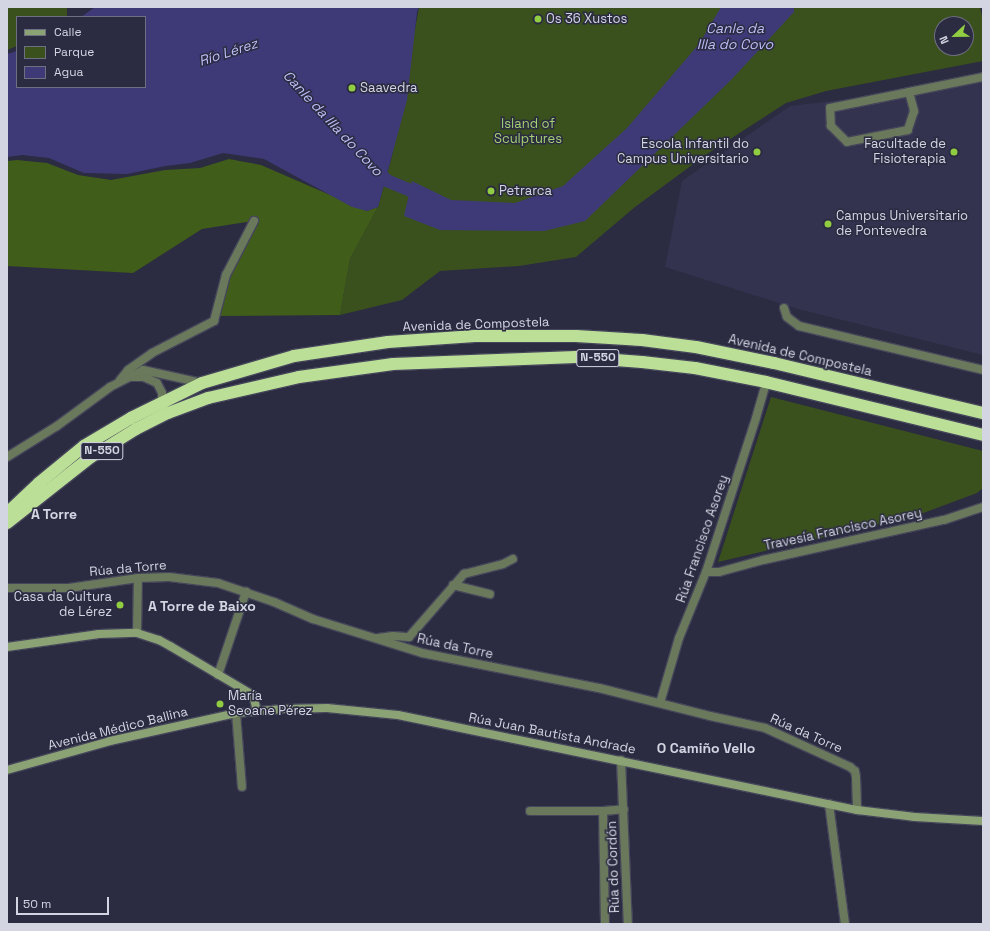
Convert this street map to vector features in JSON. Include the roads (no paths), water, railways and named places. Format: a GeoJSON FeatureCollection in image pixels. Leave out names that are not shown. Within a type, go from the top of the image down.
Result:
{"type":"FeatureCollection","features":[{"type":"Feature","properties":{"kind":"highway","name":"Avenida de Compostela"},"geometry":{"type":"LineString","coordinates":[[7,513],[38,483],[84,446],[162,402],[202,383],[294,356],[388,342],[475,336],[576,336],[642,340],[696,347],[774,363],[983,413]]}},
{"type":"Feature","properties":{"kind":"highway","name":"N-550"},"geometry":{"type":"LineString","coordinates":[[7,523],[91,457],[136,429],[168,414],[208,398],[299,377],[393,364],[576,357],[695,368],[766,382],[983,435]]}},
{"type":"Feature","properties":{"kind":"street"},"geometry":{"type":"LineString","coordinates":[[909,92],[914,111],[908,130],[847,142],[831,126],[830,108],[983,77]]}},
{"type":"Feature","properties":{"kind":"street"},"geometry":{"type":"LineString","coordinates":[[7,457],[57,426],[119,381],[128,370],[138,362],[214,321],[226,274],[254,221]]}},
{"type":"Feature","properties":{"kind":"street"},"geometry":{"type":"LineString","coordinates":[[784,308],[787,317],[799,326],[983,370]]}},
{"type":"Feature","properties":{"kind":"street"},"geometry":{"type":"LineString","coordinates":[[119,381],[131,377],[143,370],[148,370],[202,383]]}},
{"type":"Feature","properties":{"kind":"street"},"geometry":{"type":"LineString","coordinates":[[131,377],[144,377],[157,383],[162,393],[162,402]]}},
{"type":"Feature","properties":{"kind":"street","name":"Rúa Francisco Asorey"},"geometry":{"type":"LineString","coordinates":[[660,703],[679,638],[706,572],[756,418],[766,382]]}},
{"type":"Feature","properties":{"kind":"street","name":"Travesía Francisco Asorey"},"geometry":{"type":"LineString","coordinates":[[706,572],[719,572],[763,560],[937,522],[983,507]]}},
{"type":"Feature","properties":{"kind":"street"},"geometry":{"type":"LineString","coordinates":[[373,638],[409,636],[464,574],[503,564],[513,559]]}},
{"type":"Feature","properties":{"kind":"street","name":"Rúa da Torre"},"geometry":{"type":"LineString","coordinates":[[7,588],[69,588],[138,578],[168,577],[190,578],[218,583],[274,602],[313,619],[412,650],[599,688],[765,728],[850,767],[854,771],[856,777],[857,810]]}},
{"type":"Feature","properties":{"kind":"street"},"geometry":{"type":"LineString","coordinates":[[137,633],[138,578]]}},
{"type":"Feature","properties":{"kind":"street"},"geometry":{"type":"LineString","coordinates":[[453,585],[490,594]]}},
{"type":"Feature","properties":{"kind":"street"},"geometry":{"type":"LineString","coordinates":[[218,675],[246,592]]}},
{"type":"Feature","properties":{"kind":"street"},"geometry":{"type":"LineString","coordinates":[[7,647],[99,634],[137,633],[170,646],[253,695],[257,711]]}},
{"type":"Feature","properties":{"kind":"street"},"geometry":{"type":"LineString","coordinates":[[409,636],[412,650]]}},
{"type":"Feature","properties":{"kind":"street","name":"Rúa Juan Bautista Andrade"},"geometry":{"type":"LineString","coordinates":[[257,711],[327,708],[398,715],[857,810],[915,817],[983,821]]}},
{"type":"Feature","properties":{"kind":"street","name":"Avenida Médico Ballina"},"geometry":{"type":"LineString","coordinates":[[7,770],[110,741],[236,714],[257,711]]}},
{"type":"Feature","properties":{"kind":"street"},"geometry":{"type":"LineString","coordinates":[[236,714],[242,787]]}},
{"type":"Feature","properties":{"kind":"street","name":"Rúa do Cordón"},"geometry":{"type":"LineString","coordinates":[[621,760],[628,924]]}},
{"type":"Feature","properties":{"kind":"street"},"geometry":{"type":"LineString","coordinates":[[829,804],[844,924]]}},
{"type":"Feature","properties":{"kind":"street","name":"Rúa do Cordón"},"geometry":{"type":"LineString","coordinates":[[530,811],[603,811],[624,809]]}},
{"type":"Feature","properties":{"kind":"street","name":"Rúa do Cordón"},"geometry":{"type":"LineString","coordinates":[[603,811],[605,924]]}},
{"type":"Feature","properties":{"kind":"water","name":"Río Lérez"},"geometry":{"type":"Polygon","coordinates":[[[95,7],[419,7],[417,12],[407,100],[378,207],[367,211],[352,207],[264,159],[223,153],[190,163],[165,166],[127,174],[84,173],[49,158],[22,155],[7,157],[7,54],[16,51],[16,88],[146,88],[146,16],[82,16],[95,7]]]}},
{"type":"Feature","properties":{"kind":"water","name":"Canle da Illa do Covo"},"geometry":{"type":"Polygon","coordinates":[[[721,7],[794,7],[794,12],[731,80],[585,221],[544,231],[440,230],[404,216],[412,181],[451,200],[515,203],[563,186],[627,128],[699,44],[721,7]]]}},
{"type":"Feature","properties":{"kind":"waterway","name":"Canle da Illa do Covo"},"geometry":{"type":"LineString","coordinates":[[374,167],[386,180],[427,197]]}},
{"type":"Feature","properties":{"kind":"place","name":"Os 36 Xustos"},"geometry":{"type":"Point","coordinates":[538,19]}},
{"type":"Feature","properties":{"kind":"place","name":"Saavedra"},"geometry":{"type":"Point","coordinates":[352,88]}},
{"type":"Feature","properties":{"kind":"place","name":"Escola Infantil do Campus Universitario"},"geometry":{"type":"Point","coordinates":[757,152]}},
{"type":"Feature","properties":{"kind":"place","name":"Facultade de Fisioterapia"},"geometry":{"type":"Point","coordinates":[954,152]}},
{"type":"Feature","properties":{"kind":"place","name":"Petrarca"},"geometry":{"type":"Point","coordinates":[491,191]}},
{"type":"Feature","properties":{"kind":"place","name":"Campus Universitario de Pontevedra"},"geometry":{"type":"Point","coordinates":[828,224]}},
{"type":"Feature","properties":{"kind":"place","name":"Casa da Cultura de Lérez"},"geometry":{"type":"Point","coordinates":[120,605]}},
{"type":"Feature","properties":{"kind":"place","name":"María Seoane Pérez"},"geometry":{"type":"Point","coordinates":[220,704]}},
{"type":"Feature","properties":{"kind":"district","name":"A Torre"},"geometry":{"type":"Point","coordinates":[54,514]}},
{"type":"Feature","properties":{"kind":"district","name":"A Torre de Baixo"},"geometry":{"type":"Point","coordinates":[202,606]}},
{"type":"Feature","properties":{"kind":"district","name":"O Camiño Vello"},"geometry":{"type":"Point","coordinates":[706,748]}},
{"type":"Feature","properties":{"kind":"park label","name":"Island of Sculptures"},"geometry":{"type":"Point","coordinates":[528,132]}}]}
